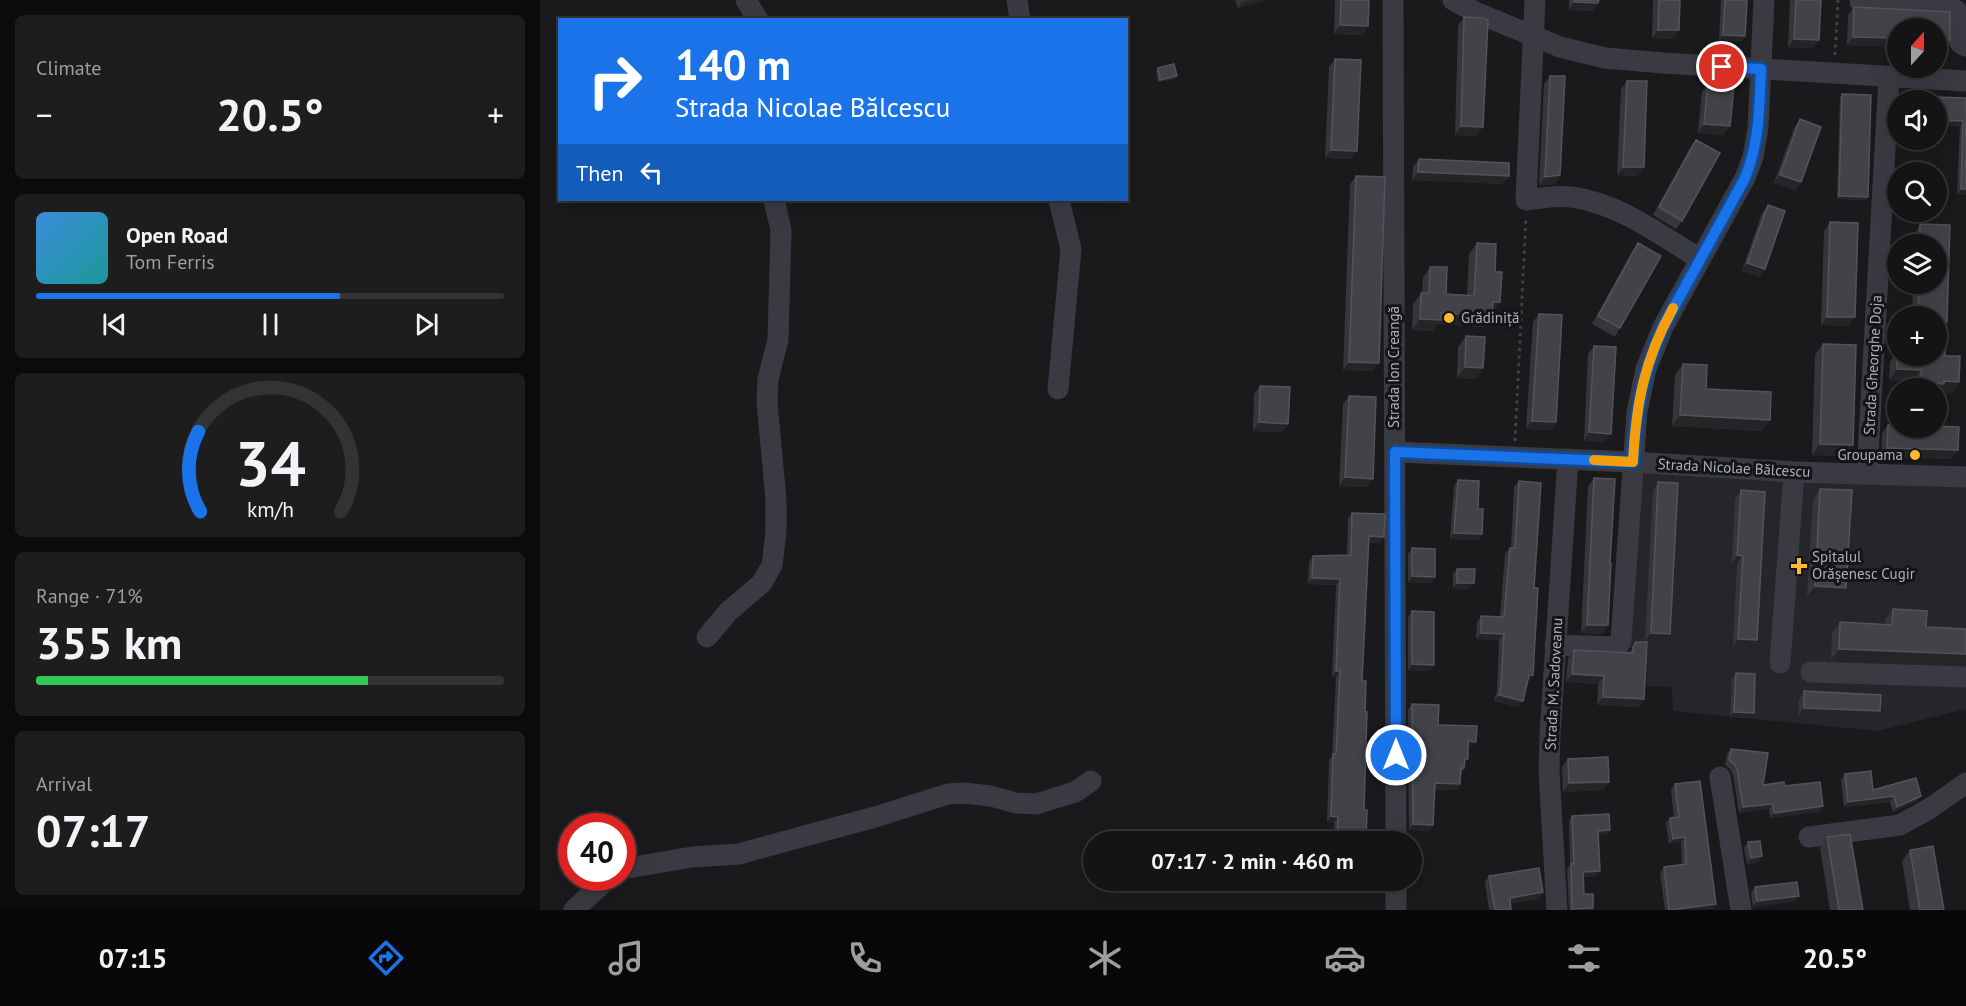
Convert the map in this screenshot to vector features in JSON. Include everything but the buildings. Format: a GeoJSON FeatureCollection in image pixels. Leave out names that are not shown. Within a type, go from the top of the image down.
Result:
{"type":"FeatureCollection","features":[{"type":"Feature","properties":{"kind":"street"},"geometry":{"type":"LineString","coordinates":[[746,0],[757,18]]}},
{"type":"Feature","properties":{"kind":"street"},"geometry":{"type":"LineString","coordinates":[[1017,0],[1020,18]]}},
{"type":"Feature","properties":{"kind":"street","name":"Strada Ion Creangă"},"geometry":{"type":"LineString","coordinates":[[1393,0],[1396,831]]}},
{"type":"Feature","properties":{"kind":"street"},"geometry":{"type":"LineString","coordinates":[[1453,0],[1475,6],[1560,47],[1605,58],[1887,77]]}},
{"type":"Feature","properties":{"kind":"street"},"geometry":{"type":"LineString","coordinates":[[1535,0],[1526,200],[1571,197],[1608,206],[1700,259]]}},
{"type":"Feature","properties":{"kind":"street"},"geometry":{"type":"LineString","coordinates":[[1555,645],[1618,647],[1621,640],[1637,412],[1646,369],[1663,327],[1745,178],[1753,157],[1758,128],[1764,0]]}},
{"type":"Feature","properties":{"kind":"street"},"geometry":{"type":"LineString","coordinates":[[1860,2],[1956,10],[1957,40],[1966,46]]}},
{"type":"Feature","properties":{"kind":"street","name":"Strada Gheorghe Doja"},"geometry":{"type":"LineString","coordinates":[[1867,474],[1889,78]]}},
{"type":"Feature","properties":{"kind":"street"},"geometry":{"type":"LineString","coordinates":[[1908,78],[1966,81]]}},
{"type":"Feature","properties":{"kind":"street"},"geometry":{"type":"LineString","coordinates":[[706,637],[728,612],[762,583],[772,565],[776,532],[776,500],[769,437],[767,390],[778,340],[781,230],[774,201]]}},
{"type":"Feature","properties":{"kind":"street"},"geometry":{"type":"LineString","coordinates":[[1058,389],[1071,249],[1059,201]]}},
{"type":"Feature","properties":{"kind":"street","name":"Strada Nicolae Bălcescu"},"geometry":{"type":"LineString","coordinates":[[1395,452],[1633,462],[1794,472],[1966,477]]}},
{"type":"Feature","properties":{"kind":"street","name":"Strada M. Sadoveanu"},"geometry":{"type":"LineString","coordinates":[[1557,910],[1549,771],[1568,459]]}},
{"type":"Feature","properties":{"kind":"street"},"geometry":{"type":"LineString","coordinates":[[1780,663],[1794,472]]}},
{"type":"Feature","properties":{"kind":"street"},"geometry":{"type":"LineString","coordinates":[[1811,672],[1966,677]]}},
{"type":"Feature","properties":{"kind":"street"},"geometry":{"type":"LineString","coordinates":[[1720,777],[1740,910]]}},
{"type":"Feature","properties":{"kind":"street"},"geometry":{"type":"LineString","coordinates":[[636,867],[692,857],[739,854],[875,817],[948,794],[991,796],[1016,803],[1036,804],[1075,792],[1091,781]]}},
{"type":"Feature","properties":{"kind":"street"},"geometry":{"type":"LineString","coordinates":[[1809,837],[1900,825],[1929,809],[1966,783]]}},
{"type":"Feature","properties":{"kind":"street"},"geometry":{"type":"LineString","coordinates":[[574,910],[594,891]]}},
{"type":"Feature","properties":{"kind":"street"},"geometry":{"type":"LineString","coordinates":[[1396,891],[1396,910]]}},
{"type":"Feature","properties":{"kind":"path"},"geometry":{"type":"LineString","coordinates":[[1834,64],[1838,0]]}},
{"type":"Feature","properties":{"kind":"path"},"geometry":{"type":"LineString","coordinates":[[1514,457],[1526,200]]}},
{"type":"Feature","properties":{"kind":"shaded area","name":"Spitalul Orășenesc Cugir"},"geometry":{"type":"Polygon","coordinates":[[[1639,471],[1966,486],[1966,709],[1878,731],[1673,711],[1672,687],[1647,686],[1646,649],[1627,647],[1639,471]]]}},
{"type":"Feature","properties":{"kind":"slow traffic"},"geometry":{"type":"LineString","coordinates":[[1594,460],[1633,462],[1634,433],[1640,390],[1653,351],[1673,308]]}},
{"type":"Feature","properties":{"kind":"place","name":"Grădiniță"},"geometry":{"type":"Point","coordinates":[1449,318]}},
{"type":"Feature","properties":{"kind":"place","name":"Groupama"},"geometry":{"type":"Point","coordinates":[1915,455]}},
{"type":"Feature","properties":{"kind":"place","name":"Spitalul Orășenesc Cugir"},"geometry":{"type":"Point","coordinates":[1799,566]}},
{"type":"Feature","properties":{"kind":"route"},"geometry":{"type":"LineString","coordinates":[[1396,755],[1395,452],[1633,462],[1634,433],[1640,390],[1653,351],[1663,327],[1745,178],[1753,157],[1758,128],[1761,69],[1722,67]]}}]}
